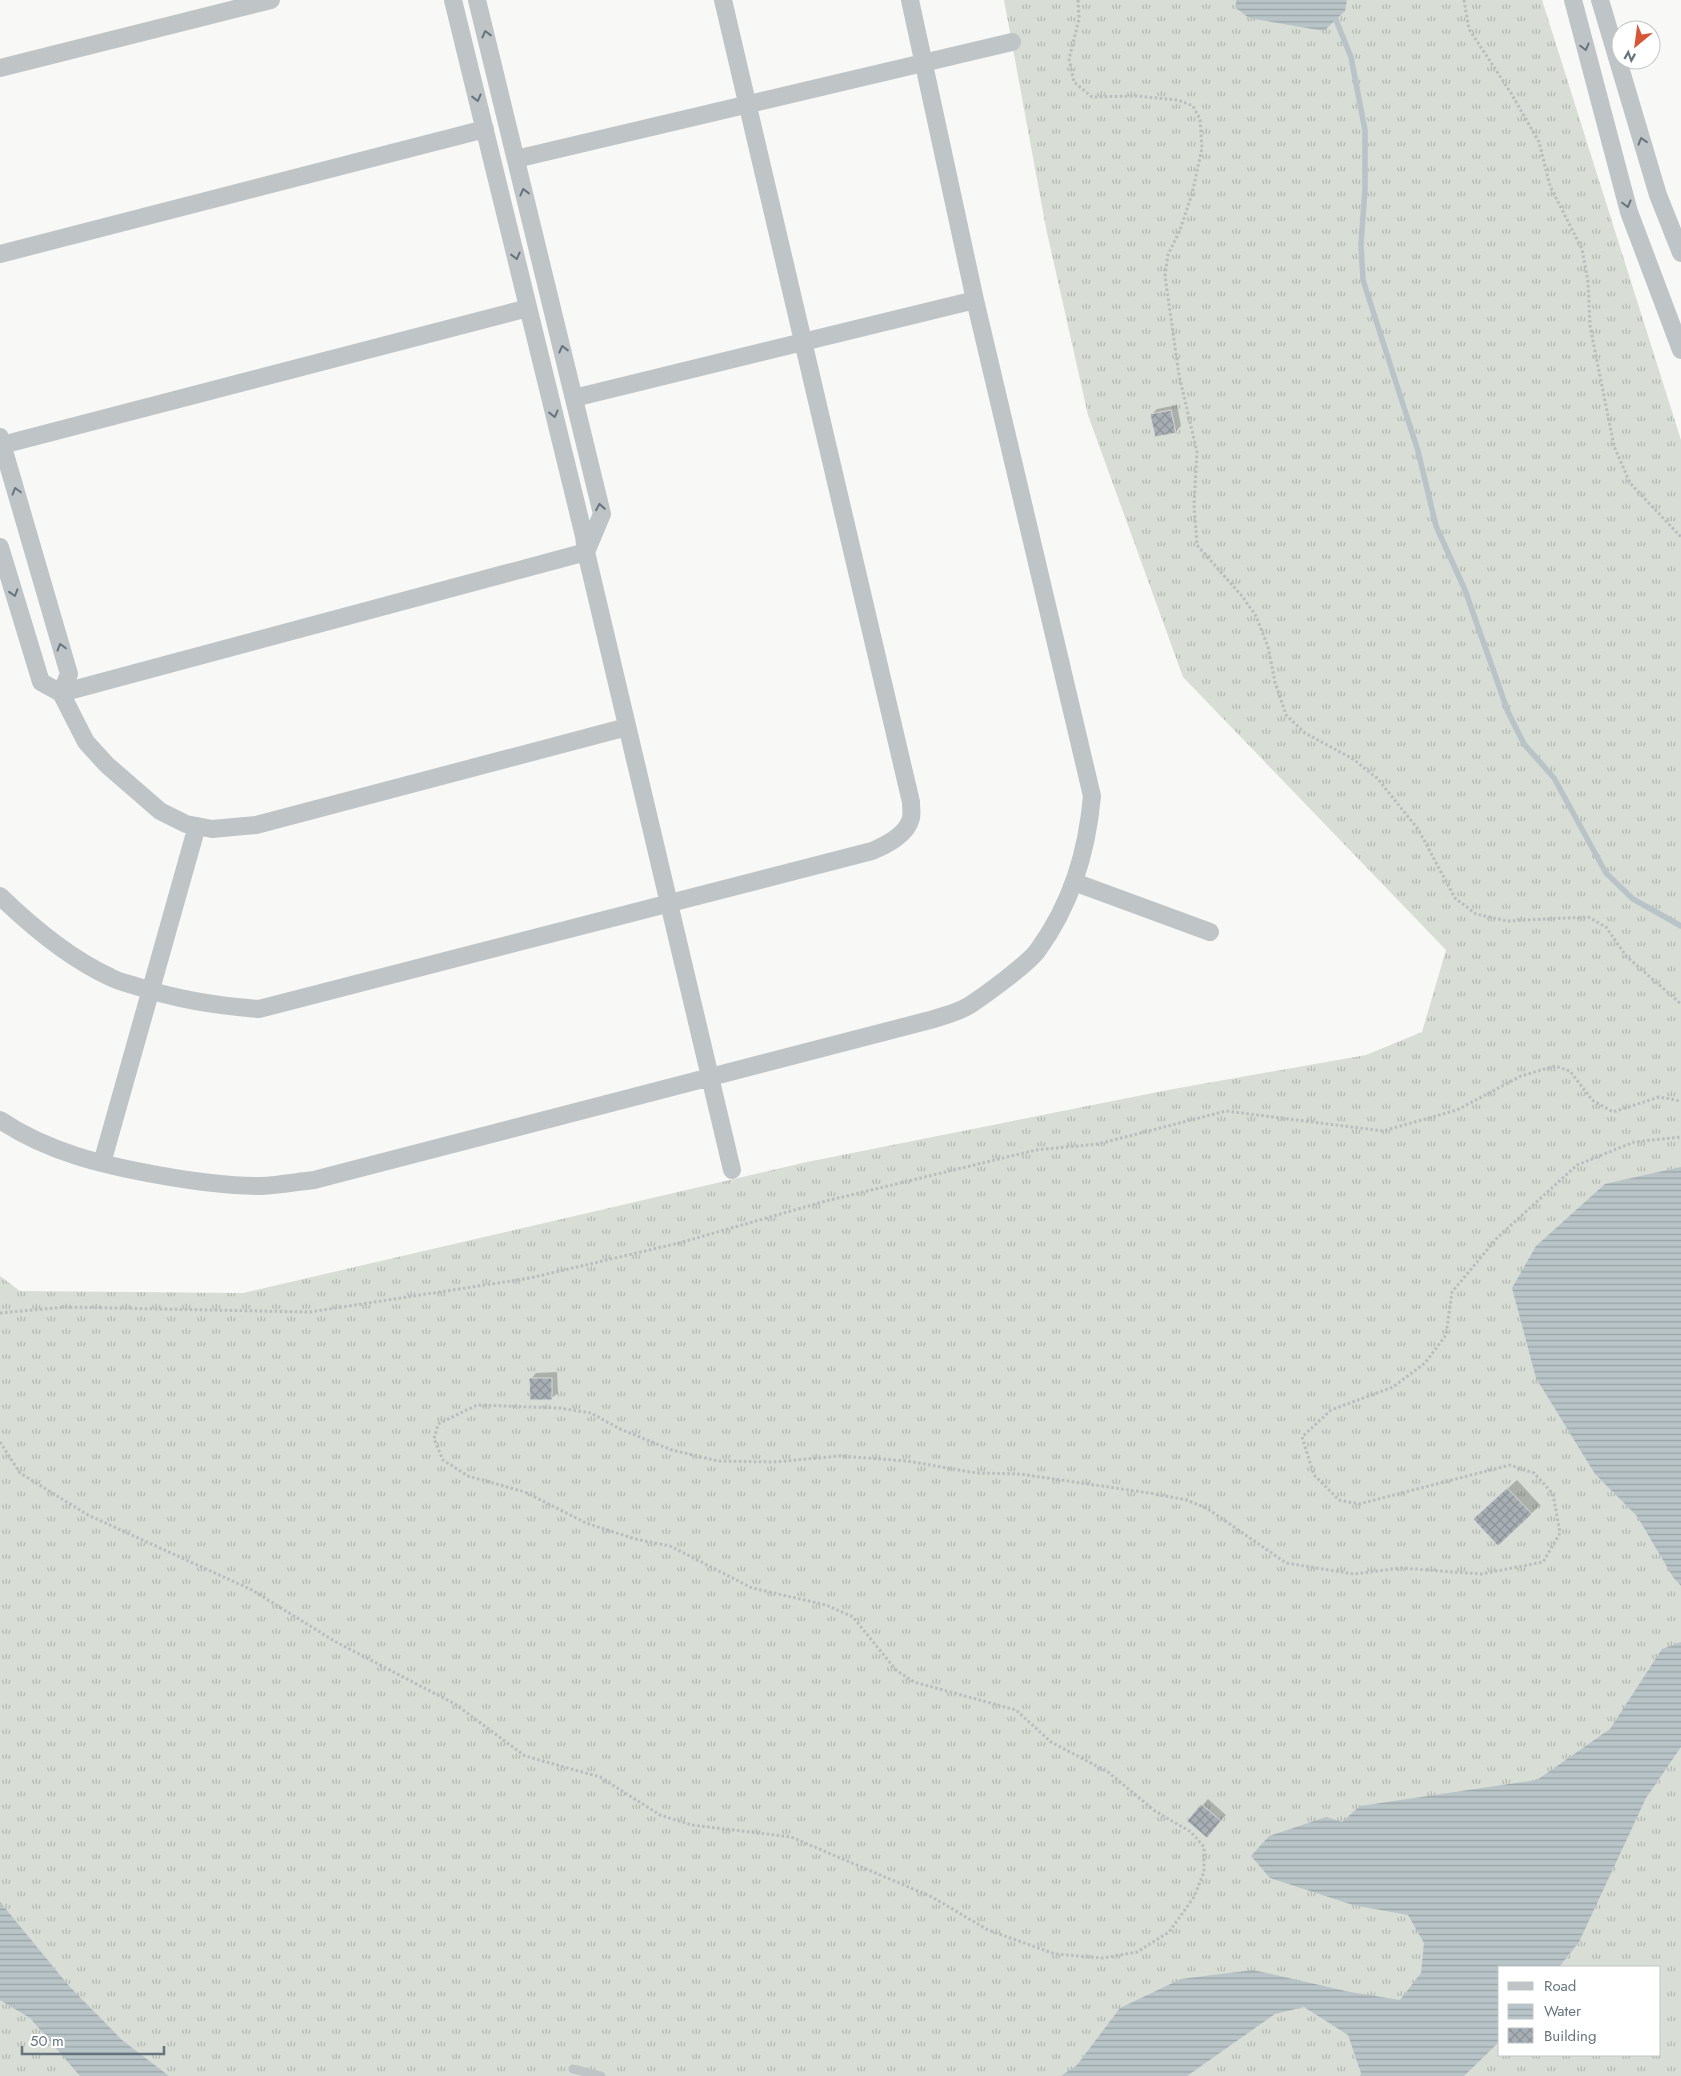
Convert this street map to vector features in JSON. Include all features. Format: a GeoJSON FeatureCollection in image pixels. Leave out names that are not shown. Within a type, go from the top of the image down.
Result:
{"type":"FeatureCollection","features":[{"type":"Feature","properties":{"kind":"street"},"geometry":{"type":"LineString","coordinates":[[0,68],[271,0]]}},
{"type":"Feature","properties":{"kind":"street"},"geometry":{"type":"LineString","coordinates":[[454,0],[584,536],[586,552],[732,1170]]}},
{"type":"Feature","properties":{"kind":"street"},"geometry":{"type":"LineString","coordinates":[[478,0],[602,514],[586,552]]}},
{"type":"Feature","properties":{"kind":"street"},"geometry":{"type":"LineString","coordinates":[[0,896],[22,918],[68,953],[111,978],[167,996],[212,1005],[259,1009],[872,851],[888,845],[900,835],[911,820],[911,802],[723,0]]}},
{"type":"Feature","properties":{"kind":"street"},"geometry":{"type":"LineString","coordinates":[[0,1120],[19,1133],[74,1156],[197,1182],[261,1186],[314,1180],[934,1019],[969,1006],[1037,951],[1081,866],[1089,828],[1092,796],[975,300],[910,0]]}},
{"type":"Feature","properties":{"kind":"street"},"geometry":{"type":"LineString","coordinates":[[1573,0],[1629,212],[1681,350]]}},
{"type":"Feature","properties":{"kind":"street"},"geometry":{"type":"LineString","coordinates":[[1600,0],[1658,194],[1681,253]]}},
{"type":"Feature","properties":{"kind":"street"},"geometry":{"type":"LineString","coordinates":[[516,159],[1012,42]]}},
{"type":"Feature","properties":{"kind":"street"},"geometry":{"type":"LineString","coordinates":[[0,254],[485,129]]}},
{"type":"Feature","properties":{"kind":"street"},"geometry":{"type":"LineString","coordinates":[[574,398],[975,300]]}},
{"type":"Feature","properties":{"kind":"street"},"geometry":{"type":"LineString","coordinates":[[61,693],[69,674],[1,441],[528,308]]}},
{"type":"Feature","properties":{"kind":"street"},"geometry":{"type":"LineString","coordinates":[[31,542],[0,550],[41,682],[61,693],[86,742],[107,766],[160,811],[186,824],[212,829],[256,825],[627,727]]}},
{"type":"Feature","properties":{"kind":"street"},"geometry":{"type":"LineString","coordinates":[[61,693],[586,552]]}},
{"type":"Feature","properties":{"kind":"street"},"geometry":{"type":"LineString","coordinates":[[102,1163],[197,826]]}},
{"type":"Feature","properties":{"kind":"street"},"geometry":{"type":"LineString","coordinates":[[1074,882],[1210,932]]}},
{"type":"Feature","properties":{"kind":"lane"},"geometry":{"type":"LineString","coordinates":[[573,2069],[601,2076]]}},
{"type":"Feature","properties":{"kind":"path"},"geometry":{"type":"LineString","coordinates":[[1078,0],[1079,19],[1068,59],[1074,82],[1092,96],[1136,96],[1178,100],[1193,106],[1200,120],[1202,148],[1192,194],[1180,230],[1168,255],[1166,276],[1179,375],[1197,452],[1194,505],[1197,545],[1242,596],[1256,616],[1268,647],[1275,682],[1286,715],[1306,733],[1353,759],[1377,778],[1418,829],[1455,898],[1476,914],[1506,921],[1588,916],[1606,927],[1626,956],[1681,1004]]}},
{"type":"Feature","properties":{"kind":"path"},"geometry":{"type":"LineString","coordinates":[[1464,0],[1469,29],[1511,93],[1539,142],[1550,186],[1582,249],[1588,282],[1590,326],[1614,446],[1630,484],[1681,537]]}},
{"type":"Feature","properties":{"kind":"path"},"geometry":{"type":"LineString","coordinates":[[0,1313],[65,1307],[310,1312],[530,1278],[678,1244],[826,1201],[1036,1150],[1098,1144],[1226,1111],[1383,1131],[1457,1110],[1521,1076],[1555,1066],[1570,1071],[1592,1100],[1613,1112],[1659,1097],[1681,1101]]}},
{"type":"Feature","properties":{"kind":"path"},"geometry":{"type":"LineString","coordinates":[[0,1442],[20,1472],[88,1515],[252,1590],[336,1642],[455,1704],[525,1756],[600,1777],[660,1815],[692,1825],[791,1837],[932,1897],[988,1930],[1055,1954],[1103,1958],[1137,1952],[1169,1932],[1194,1897],[1204,1872],[1204,1847],[1191,1832],[1155,1811],[1108,1772],[1052,1742],[1016,1710],[914,1682],[896,1670],[854,1617],[826,1606],[752,1588],[670,1546],[635,1540],[586,1524],[526,1492],[468,1476],[443,1460],[434,1439],[438,1424],[477,1404],[560,1408],[591,1413],[620,1429],[672,1450],[718,1461],[774,1462],[840,1456],[907,1461],[976,1473],[1020,1474],[1149,1493],[1187,1500],[1208,1509],[1286,1563],[1354,1574],[1401,1568],[1481,1574],[1543,1562],[1560,1533],[1553,1494],[1534,1473],[1510,1465],[1359,1504],[1339,1500],[1314,1475],[1302,1437],[1331,1410],[1393,1387],[1425,1363],[1446,1335],[1452,1292],[1497,1238],[1577,1165],[1634,1142],[1681,1137]]}},
{"type":"Feature","properties":{"kind":"green space"},"geometry":{"type":"Polygon","coordinates":[[[1004,0],[1542,0],[1681,440],[1681,2076],[0,2076],[0,1276],[20,1291],[243,1293],[807,1162],[1168,1090],[1366,1055],[1422,1032],[1446,950],[1183,677],[1088,415],[1046,228],[1004,0]]]}},
{"type":"Feature","properties":{"kind":"water"},"geometry":{"type":"Polygon","coordinates":[[[1236,0],[1347,0],[1345,11],[1324,31],[1249,18],[1236,8],[1236,0]]]}},
{"type":"Feature","properties":{"kind":"water"},"geometry":{"type":"Polygon","coordinates":[[[1681,1167],[1681,1586],[1673,1577],[1637,1516],[1595,1474],[1536,1378],[1512,1288],[1536,1246],[1605,1184],[1681,1167]]]}},
{"type":"Feature","properties":{"kind":"water"},"geometry":{"type":"Polygon","coordinates":[[[1681,1642],[1681,1747],[1646,1798],[1579,1942],[1560,1966],[1498,1966],[1498,2043],[1464,2076],[1360,2076],[1361,2073],[1348,2035],[1304,2007],[1275,2014],[1187,2076],[1061,2076],[1077,2065],[1120,2008],[1181,1979],[1253,1970],[1350,1992],[1400,2000],[1421,1973],[1424,1943],[1408,1915],[1353,1905],[1270,1878],[1251,1856],[1269,1836],[1326,1817],[1342,1822],[1360,1806],[1537,1780],[1610,1729],[1662,1649],[1681,1642]]]}},
{"type":"Feature","properties":{"kind":"water"},"geometry":{"type":"Polygon","coordinates":[[[0,1902],[69,1986],[122,2040],[169,2076],[80,2076],[30,2018],[0,2000],[0,1902]]]}},
{"type":"Feature","properties":{"kind":"building"},"geometry":{"type":"Polygon","coordinates":[[[1171,410],[1176,433],[1155,437],[1150,414],[1171,410]]]}},
{"type":"Feature","properties":{"kind":"building"},"geometry":{"type":"Polygon","coordinates":[[[529,1378],[552,1378],[552,1400],[530,1400],[529,1378]]]}},
{"type":"Feature","properties":{"kind":"building"},"geometry":{"type":"Polygon","coordinates":[[[1507,1488],[1532,1514],[1498,1546],[1473,1519],[1507,1488]]]}},
{"type":"Feature","properties":{"kind":"building"},"geometry":{"type":"Polygon","coordinates":[[[1201,1804],[1221,1821],[1207,1838],[1187,1821],[1201,1804]]]}},
{"type":"Feature","properties":{"kind":"waterway"},"geometry":{"type":"LineString","coordinates":[[1336,20],[1351,57],[1365,130],[1365,189],[1361,244],[1363,280],[1418,451],[1436,526],[1465,590],[1508,712],[1524,744],[1554,778],[1606,873],[1633,899],[1681,926]]}}]}
